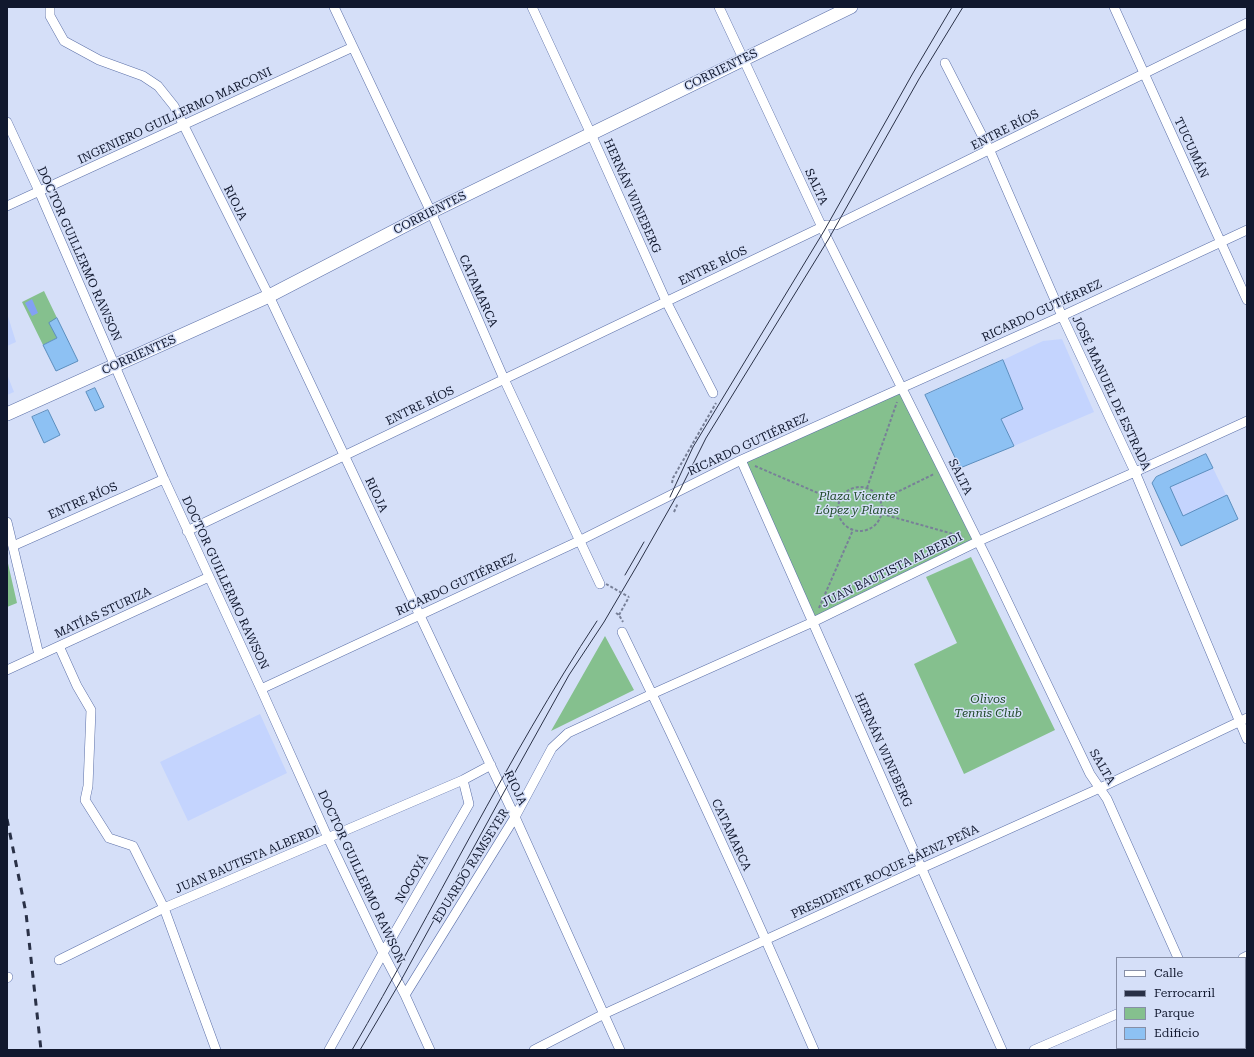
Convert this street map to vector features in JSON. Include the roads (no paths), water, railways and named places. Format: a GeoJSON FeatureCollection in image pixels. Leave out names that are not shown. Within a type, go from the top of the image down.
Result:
{"type":"FeatureCollection","features":[{"type":"Feature","properties":{"kind":"street","name":"RIOJA"},"geometry":{"type":"LineString","coordinates":[[50,7],[50,16],[64,41],[99,60],[143,76],[158,86],[174,106],[182,126],[269,296],[491,765],[620,1050]]}},
{"type":"Feature","properties":{"kind":"street","name":"CATAMARCA"},"geometry":{"type":"LineString","coordinates":[[334,7],[431,212],[504,379],[579,541],[603,584]]}},
{"type":"Feature","properties":{"kind":"street","name":"HERNÁN WINEBERG"},"geometry":{"type":"LineString","coordinates":[[532,7],[666,301],[713,393]]}},
{"type":"Feature","properties":{"kind":"street","name":"SALTA"},"geometry":{"type":"LineString","coordinates":[[719,7],[822,227],[979,541],[1090,774],[1107,799],[1178,957]]}},
{"type":"Feature","properties":{"kind":"street","name":"CORRIENTES"},"geometry":{"type":"LineString","coordinates":[[7,414],[269,296],[431,212],[851,7]]}},
{"type":"Feature","properties":{"kind":"street","name":"TUCUMÁN"},"geometry":{"type":"LineString","coordinates":[[1114,7],[1247,300]]}},
{"type":"Feature","properties":{"kind":"street","name":"ENTRE RÍOS"},"geometry":{"type":"LineString","coordinates":[[188,531],[822,227],[827,225],[836,225],[990,151],[1144,73],[1247,24]]}},
{"type":"Feature","properties":{"kind":"street","name":"INGENIERO GUILLERMO MARCONI"},"geometry":{"type":"LineString","coordinates":[[7,206],[353,47]]}},
{"type":"Feature","properties":{"kind":"street","name":"JOSÉ MANUEL DE ESTRADA"},"geometry":{"type":"LineString","coordinates":[[945,63],[990,151],[1062,316],[1135,472],[1243,720],[1247,739]]}},
{"type":"Feature","properties":{"kind":"street","name":"DOCTOR GUILLERMO RAWSON"},"geometry":{"type":"LineString","coordinates":[[7,122],[164,479],[328,838],[383,953],[405,995],[430,1050]]}},
{"type":"Feature","properties":{"kind":"street","name":"RICARDO GUTIÉRREZ"},"geometry":{"type":"LineString","coordinates":[[261,689],[579,541],[741,460],[1062,316],[1247,230]]}},
{"type":"Feature","properties":{"kind":"street","name":"JUAN BAUTISTA ALBERDI"},"geometry":{"type":"LineString","coordinates":[[552,748],[568,733],[813,622],[979,541],[1247,421]]}},
{"type":"Feature","properties":{"kind":"street","name":"HERNÁN WINEBERG"},"geometry":{"type":"LineString","coordinates":[[741,460],[1002,1050]]}},
{"type":"Feature","properties":{"kind":"street","name":"ENTRE RÍOS"},"geometry":{"type":"LineString","coordinates":[[13,546],[164,479]]}},
{"type":"Feature","properties":{"kind":"street"},"geometry":{"type":"LineString","coordinates":[[7,522],[40,655]]}},
{"type":"Feature","properties":{"kind":"street","name":"MATÍAS STURIZA"},"geometry":{"type":"LineString","coordinates":[[7,670],[209,577]]}},
{"type":"Feature","properties":{"kind":"street","name":"CATAMARCA"},"geometry":{"type":"LineString","coordinates":[[622,632],[766,940],[814,1050]]}},
{"type":"Feature","properties":{"kind":"street"},"geometry":{"type":"LineString","coordinates":[[59,646],[77,686],[92,710],[88,786],[85,800],[109,838],[133,846],[164,908],[216,1050]]}},
{"type":"Feature","properties":{"kind":"street","name":"PRESIDENTE ROQUE SÁENZ PEÑA"},"geometry":{"type":"LineString","coordinates":[[534,1050],[604,1014],[1100,788],[1243,720]]}},
{"type":"Feature","properties":{"kind":"street","name":"EDUARDO RAMSEYER"},"geometry":{"type":"LineString","coordinates":[[405,995],[515,817],[552,748]]}},
{"type":"Feature","properties":{"kind":"street","name":"JUAN BAUTISTA ALBERDI"},"geometry":{"type":"LineString","coordinates":[[59,960],[164,908],[463,780],[491,765]]}},
{"type":"Feature","properties":{"kind":"street","name":"NOGOYÁ"},"geometry":{"type":"LineString","coordinates":[[329,1050],[383,953],[470,804],[463,780]]}},
{"type":"Feature","properties":{"kind":"street"},"geometry":{"type":"LineString","coordinates":[[1034,1050],[1116,1014]]}},
{"type":"Feature","properties":{"kind":"water"},"geometry":{"type":"Polygon","coordinates":[[[32,299],[38,313],[32,316],[25,303],[32,299]]]}},
{"type":"Feature","properties":{"kind":"tram line"},"geometry":{"type":"LineString","coordinates":[[670,497],[693,447],[824,231],[952,7]]}},
{"type":"Feature","properties":{"kind":"tram line"},"geometry":{"type":"LineString","coordinates":[[360,1050],[399,984],[569,675],[604,622],[680,490],[706,438],[828,240],[919,79],[963,7]]}},
{"type":"Feature","properties":{"kind":"tram line"},"geometry":{"type":"LineString","coordinates":[[625,575],[644,542]]}},
{"type":"Feature","properties":{"kind":"tram line"},"geometry":{"type":"LineString","coordinates":[[352,1050],[501,780],[532,726],[597,621]]}},
{"type":"Feature","properties":{"kind":"railway"},"geometry":{"type":"LineString","coordinates":[[7,819],[26,913],[41,1050]]}},
{"type":"Feature","properties":{"kind":"park label","name":"Plaza Vicente López y Planes"},"geometry":{"type":"Point","coordinates":[857,503]}},
{"type":"Feature","properties":{"kind":"park label","name":"Olivos Tennis Club"},"geometry":{"type":"Point","coordinates":[988,706]}}]}
